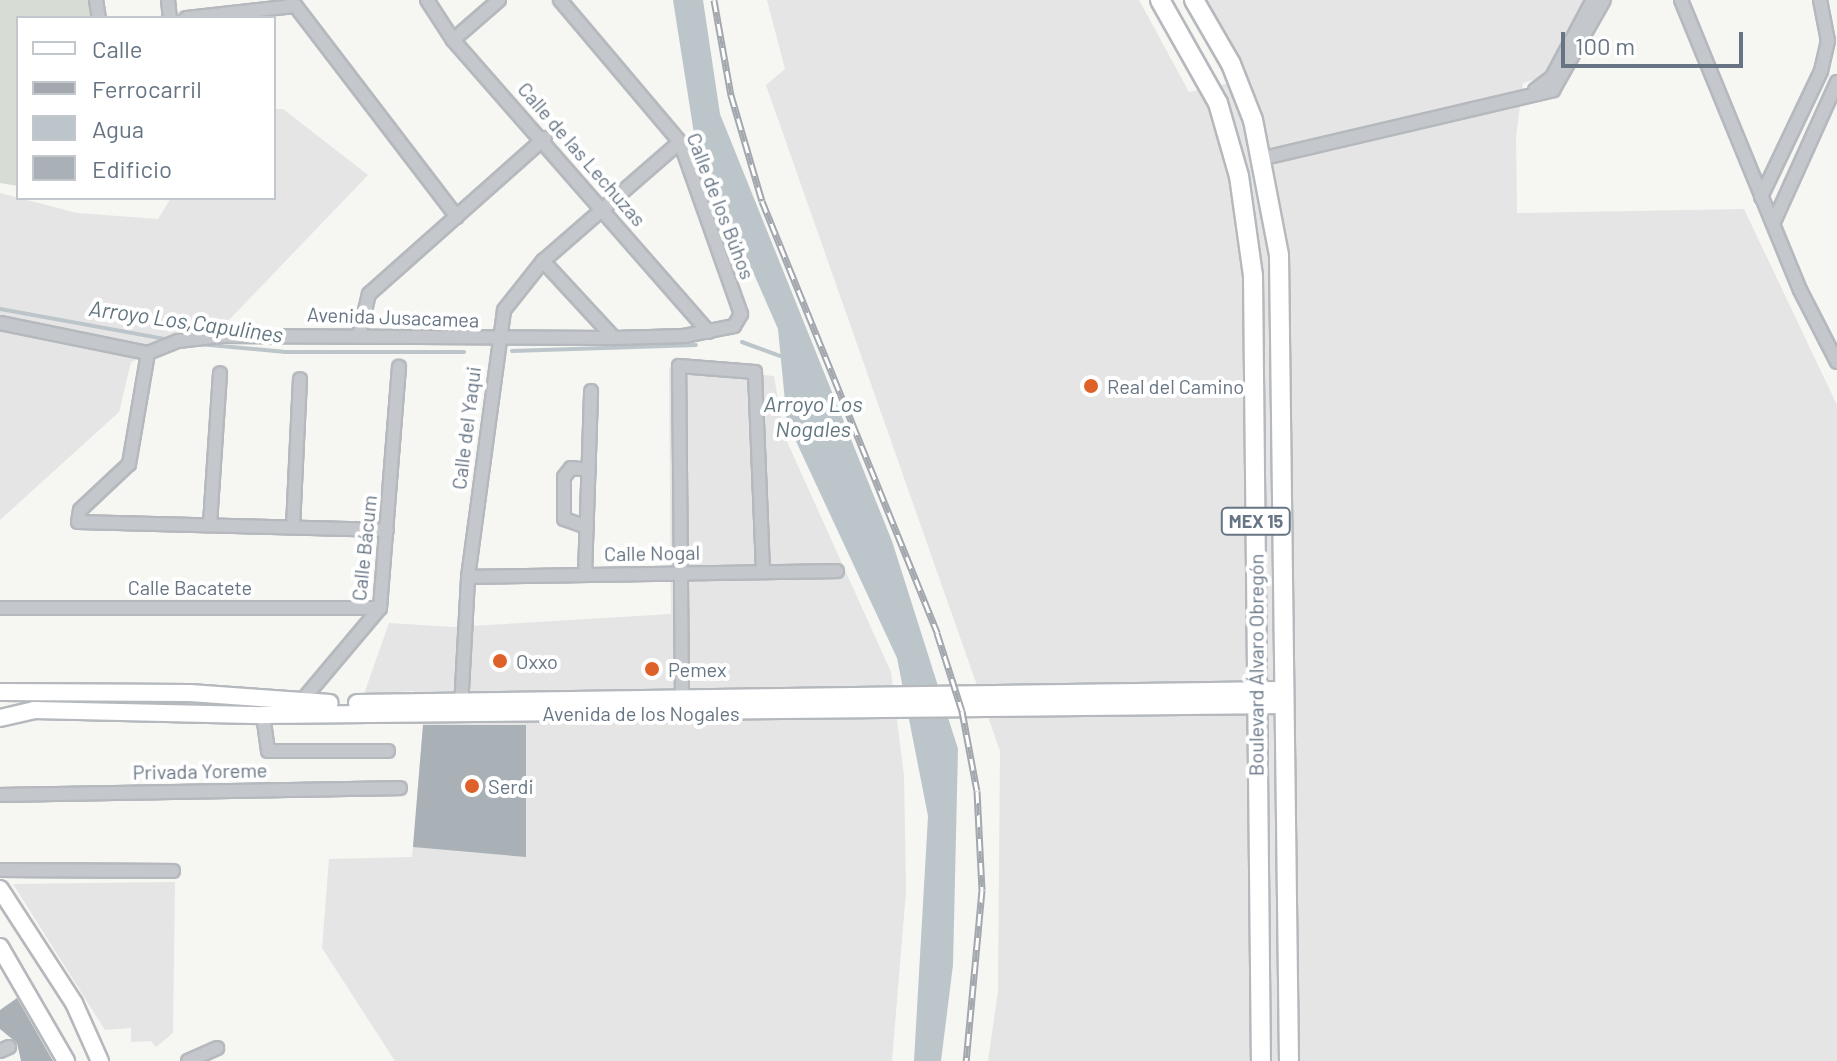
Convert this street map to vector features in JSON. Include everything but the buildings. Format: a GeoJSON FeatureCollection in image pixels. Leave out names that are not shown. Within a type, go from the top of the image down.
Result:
{"type":"FeatureCollection","features":[{"type":"Feature","properties":{"kind":"highway","name":"Boulevard Álvaro Obregón"},"geometry":{"type":"LineString","coordinates":[[1160,0],[1218,103],[1248,223],[1253,276],[1254,698],[1261,1061]]}},
{"type":"Feature","properties":{"kind":"highway","name":"Boulevard Álvaro Obregón"},"geometry":{"type":"LineString","coordinates":[[1194,0],[1231,64],[1264,158],[1284,340],[1283,697],[1289,1061]]}},
{"type":"Feature","properties":{"kind":"main road","name":"Avenida de los Nogales"},"geometry":{"type":"LineString","coordinates":[[0,692],[190,693],[300,703],[461,706],[900,704],[1283,697]]}},
{"type":"Feature","properties":{"kind":"main road","name":"Avenida de los Nogales"},"geometry":{"type":"LineString","coordinates":[[0,718],[34,710],[263,715],[682,697],[900,704]]}},
{"type":"Feature","properties":{"kind":"main road"},"geometry":{"type":"LineString","coordinates":[[0,889],[74,1003],[100,1061]]}},
{"type":"Feature","properties":{"kind":"main road"},"geometry":{"type":"LineString","coordinates":[[0,947],[66,1061]]}},
{"type":"Feature","properties":{"kind":"street","name":"Calle de las Lechuzas"},"geometry":{"type":"LineString","coordinates":[[427,0],[453,40],[545,138],[709,332]]}},
{"type":"Feature","properties":{"kind":"street"},"geometry":{"type":"LineString","coordinates":[[453,40],[499,0]]}},
{"type":"Feature","properties":{"kind":"street","name":"Calle de los Búhos"},"geometry":{"type":"LineString","coordinates":[[560,0],[680,142],[739,321]]}},
{"type":"Feature","properties":{"kind":"street"},"geometry":{"type":"LineString","coordinates":[[1525,95],[1552,77],[1593,0]]}},
{"type":"Feature","properties":{"kind":"street"},"geometry":{"type":"LineString","coordinates":[[1264,158],[1558,86],[1604,0]]}},
{"type":"Feature","properties":{"kind":"street"},"geometry":{"type":"LineString","coordinates":[[1681,0],[1761,197],[1832,343],[1837,362]]}},
{"type":"Feature","properties":{"kind":"street"},"geometry":{"type":"LineString","coordinates":[[1761,197],[1812,93],[1828,41],[1820,0]]}},
{"type":"Feature","properties":{"kind":"street"},"geometry":{"type":"LineString","coordinates":[[200,16],[293,3],[457,217]]}},
{"type":"Feature","properties":{"kind":"street"},"geometry":{"type":"LineString","coordinates":[[1773,224],[1834,96],[1837,82]]}},
{"type":"Feature","properties":{"kind":"street"},"geometry":{"type":"LineString","coordinates":[[1812,93],[1834,96]]}},
{"type":"Feature","properties":{"kind":"street"},"geometry":{"type":"LineString","coordinates":[[359,335],[364,299],[545,138]]}},
{"type":"Feature","properties":{"kind":"street","name":"Calle del Yaqui"},"geometry":{"type":"LineString","coordinates":[[461,706],[468,577],[497,339],[510,298],[543,261],[680,142]]}},
{"type":"Feature","properties":{"kind":"street"},"geometry":{"type":"LineString","coordinates":[[543,261],[614,338]]}},
{"type":"Feature","properties":{"kind":"street","name":"Avenida Jusacamea"},"geometry":{"type":"LineString","coordinates":[[148,353],[178,341],[222,336],[614,338],[709,332],[739,321]]}},
{"type":"Feature","properties":{"kind":"street"},"geometry":{"type":"LineString","coordinates":[[0,323],[148,353],[129,464],[80,510],[78,522],[387,530]]}},
{"type":"Feature","properties":{"kind":"street"},"geometry":{"type":"LineString","coordinates":[[682,697],[679,366],[755,372],[763,571]]}},
{"type":"Feature","properties":{"kind":"street","name":"Calle Bácum"},"geometry":{"type":"LineString","coordinates":[[300,703],[380,608],[399,367]]}},
{"type":"Feature","properties":{"kind":"street"},"geometry":{"type":"LineString","coordinates":[[210,524],[220,373]]}},
{"type":"Feature","properties":{"kind":"street"},"geometry":{"type":"LineString","coordinates":[[293,527],[300,379]]}},
{"type":"Feature","properties":{"kind":"street"},"geometry":{"type":"LineString","coordinates":[[585,575],[591,391]]}},
{"type":"Feature","properties":{"kind":"street"},"geometry":{"type":"LineString","coordinates":[[587,527],[564,519],[564,477],[571,468],[589,470]]}},
{"type":"Feature","properties":{"kind":"street","name":"Calle Nogal"},"geometry":{"type":"LineString","coordinates":[[468,577],[837,571]]}},
{"type":"Feature","properties":{"kind":"street","name":"Calle Bacatete"},"geometry":{"type":"LineString","coordinates":[[0,608],[380,608]]}},
{"type":"Feature","properties":{"kind":"street"},"geometry":{"type":"LineString","coordinates":[[263,715],[268,751],[388,751]]}},
{"type":"Feature","properties":{"kind":"street","name":"Privada Yoreme"},"geometry":{"type":"LineString","coordinates":[[0,795],[400,788]]}},
{"type":"Feature","properties":{"kind":"street"},"geometry":{"type":"LineString","coordinates":[[0,870],[173,871]]}},
{"type":"Feature","properties":{"kind":"street"},"geometry":{"type":"LineString","coordinates":[[188,1061],[217,1048]]}},
{"type":"Feature","properties":{"kind":"shaded area"},"geometry":{"type":"Polygon","coordinates":[[[0,0],[92,0],[93,16],[16,16],[16,186],[0,183],[0,0]]]}},
{"type":"Feature","properties":{"kind":"shaded area"},"geometry":{"type":"Polygon","coordinates":[[[767,0],[1139,0],[1189,92],[1248,79],[1201,0],[1588,0],[1550,75],[1523,83],[1516,137],[1517,213],[1744,209],[1837,405],[1837,1061],[988,1061],[998,991],[1000,751],[766,85],[785,69],[767,0]]]}},
{"type":"Feature","properties":{"kind":"shaded area"},"geometry":{"type":"Polygon","coordinates":[[[276,109],[283,109],[368,175],[229,320],[131,362],[119,412],[0,520],[0,193],[16,197],[16,200],[77,213],[158,219],[170,200],[276,200],[276,109]]]}},
{"type":"Feature","properties":{"kind":"shaded area"},"geometry":{"type":"Polygon","coordinates":[[[669,368],[774,376],[784,435],[891,672],[904,776],[906,891],[892,1061],[395,1061],[322,948],[329,859],[412,857],[423,725],[414,691],[364,694],[389,623],[454,627],[671,614],[669,368]]]}},
{"type":"Feature","properties":{"kind":"shaded area"},"geometry":{"type":"Polygon","coordinates":[[[175,882],[173,1033],[156,1047],[151,1041],[131,1042],[131,1028],[105,1030],[13,884],[175,882]]]}},
{"type":"Feature","properties":{"kind":"water","name":"Arroyo Los Nogales"},"geometry":{"type":"Polygon","coordinates":[[[673,0],[703,0],[720,114],[892,541],[958,749],[953,965],[941,1061],[914,1061],[928,816],[897,658],[787,422],[778,329],[695,140],[673,0]]]}},
{"type":"Feature","properties":{"kind":"waterway","name":"Arroyo Los,Capulines"},"geometry":{"type":"LineString","coordinates":[[0,309],[171,340]]}},
{"type":"Feature","properties":{"kind":"waterway"},"geometry":{"type":"LineString","coordinates":[[742,342],[783,357]]}},
{"type":"Feature","properties":{"kind":"waterway","name":"Arroyo Los,Capulines"},"geometry":{"type":"LineString","coordinates":[[199,344],[286,352],[464,352]]}},
{"type":"Feature","properties":{"kind":"waterway"},"geometry":{"type":"LineString","coordinates":[[512,351],[696,345]]}},
{"type":"Feature","properties":{"kind":"railway"},"geometry":{"type":"LineString","coordinates":[[714,0],[731,95],[762,201],[937,633],[962,711],[977,791],[982,890],[966,1061]]}},
{"type":"Feature","properties":{"kind":"place","name":"Real del Camino"},"geometry":{"type":"Point","coordinates":[1091,386]}},
{"type":"Feature","properties":{"kind":"place","name":"Oxxo"},"geometry":{"type":"Point","coordinates":[500,661]}},
{"type":"Feature","properties":{"kind":"place","name":"Pemex"},"geometry":{"type":"Point","coordinates":[652,669]}},
{"type":"Feature","properties":{"kind":"place","name":"Serdi"},"geometry":{"type":"Point","coordinates":[472,786]}}]}
